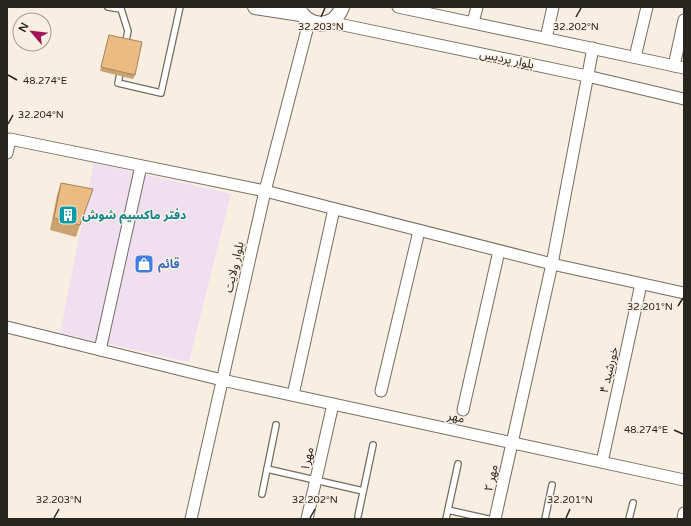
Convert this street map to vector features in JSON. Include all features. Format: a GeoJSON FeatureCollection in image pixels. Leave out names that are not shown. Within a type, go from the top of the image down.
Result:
{"type":"FeatureCollection","features":[{"type":"Feature","properties":{"kind":"street"},"geometry":{"type":"LineString","coordinates":[[255,7],[303,14],[319,24],[330,22],[336,18],[342,7]]}},
{"type":"Feature","properties":{"kind":"street"},"geometry":{"type":"LineString","coordinates":[[398,7],[434,10],[473,22],[679,67],[684,20]]}},
{"type":"Feature","properties":{"kind":"street"},"geometry":{"type":"LineString","coordinates":[[473,22],[477,7]]}},
{"type":"Feature","properties":{"kind":"street"},"geometry":{"type":"LineString","coordinates":[[546,38],[553,7]]}},
{"type":"Feature","properties":{"kind":"street"},"geometry":{"type":"LineString","coordinates":[[635,57],[646,7]]}},
{"type":"Feature","properties":{"kind":"street","name":"بلوار ولایت"},"geometry":{"type":"LineString","coordinates":[[191,519],[265,191],[303,14]]}},
{"type":"Feature","properties":{"kind":"street","name":"بلوار پردیس"},"geometry":{"type":"LineString","coordinates":[[330,22],[587,76],[684,99]]}},
{"type":"Feature","properties":{"kind":"street","name":"مهر ۲"},"geometry":{"type":"LineString","coordinates":[[495,519],[552,264],[587,76],[594,48]]}},
{"type":"Feature","properties":{"kind":"street"},"geometry":{"type":"LineString","coordinates":[[7,153],[8,139],[265,191],[552,264],[684,293]]}},
{"type":"Feature","properties":{"kind":"street"},"geometry":{"type":"LineString","coordinates":[[100,350],[141,166]]}},
{"type":"Feature","properties":{"kind":"street"},"geometry":{"type":"LineString","coordinates":[[293,395],[334,209]]}},
{"type":"Feature","properties":{"kind":"street"},"geometry":{"type":"LineString","coordinates":[[381,391],[419,231]]}},
{"type":"Feature","properties":{"kind":"street"},"geometry":{"type":"LineString","coordinates":[[463,410],[500,251]]}},
{"type":"Feature","properties":{"kind":"street","name":"خورشید ۴"},"geometry":{"type":"LineString","coordinates":[[602,462],[641,284]]}},
{"type":"Feature","properties":{"kind":"street","name":"مهر"},"geometry":{"type":"LineString","coordinates":[[7,327],[222,380],[684,480]]}},
{"type":"Feature","properties":{"kind":"street","name":"مهر۱"},"geometry":{"type":"LineString","coordinates":[[307,519],[333,404]]}},
{"type":"Feature","properties":{"kind":"street"},"geometry":{"type":"LineString","coordinates":[[683,519],[684,513]]}},
{"type":"Feature","properties":{"kind":"lane"},"geometry":{"type":"LineString","coordinates":[[108,7],[121,9],[128,30],[124,53]]}},
{"type":"Feature","properties":{"kind":"lane"},"geometry":{"type":"LineString","coordinates":[[122,60],[118,83],[161,93],[180,7]]}},
{"type":"Feature","properties":{"kind":"lane"},"geometry":{"type":"LineString","coordinates":[[262,494],[276,425]]}},
{"type":"Feature","properties":{"kind":"lane"},"geometry":{"type":"LineString","coordinates":[[358,516],[373,446]]}},
{"type":"Feature","properties":{"kind":"lane"},"geometry":{"type":"LineString","coordinates":[[446,519],[458,464]]}},
{"type":"Feature","properties":{"kind":"lane"},"geometry":{"type":"LineString","coordinates":[[267,469],[363,491]]}},
{"type":"Feature","properties":{"kind":"lane"},"geometry":{"type":"LineString","coordinates":[[545,519],[552,485]]}},
{"type":"Feature","properties":{"kind":"lane"},"geometry":{"type":"LineString","coordinates":[[629,519],[633,503]]}},
{"type":"Feature","properties":{"kind":"lane"},"geometry":{"type":"LineString","coordinates":[[448,510],[488,519]]}},
{"type":"Feature","properties":{"kind":"shaded area","name":"قائم"},"geometry":{"type":"Polygon","coordinates":[[[94,163],[231,194],[189,362],[60,333],[94,163]]]}},
{"type":"Feature","properties":{"kind":"building"},"geometry":{"type":"Polygon","coordinates":[[[109,35],[142,42],[135,75],[101,67],[109,35]]]}},
{"type":"Feature","properties":{"kind":"building","name":"دفتر ماکسیم شوش"},"geometry":{"type":"Polygon","coordinates":[[[61,183],[93,189],[80,225],[54,218],[61,183]]]}},
{"type":"Feature","properties":{"kind":"place","name":"دفتر ماکسیم شوش"},"geometry":{"type":"Point","coordinates":[68,215]}},
{"type":"Feature","properties":{"kind":"place","name":"قائم"},"geometry":{"type":"Point","coordinates":[144,264]}}]}
